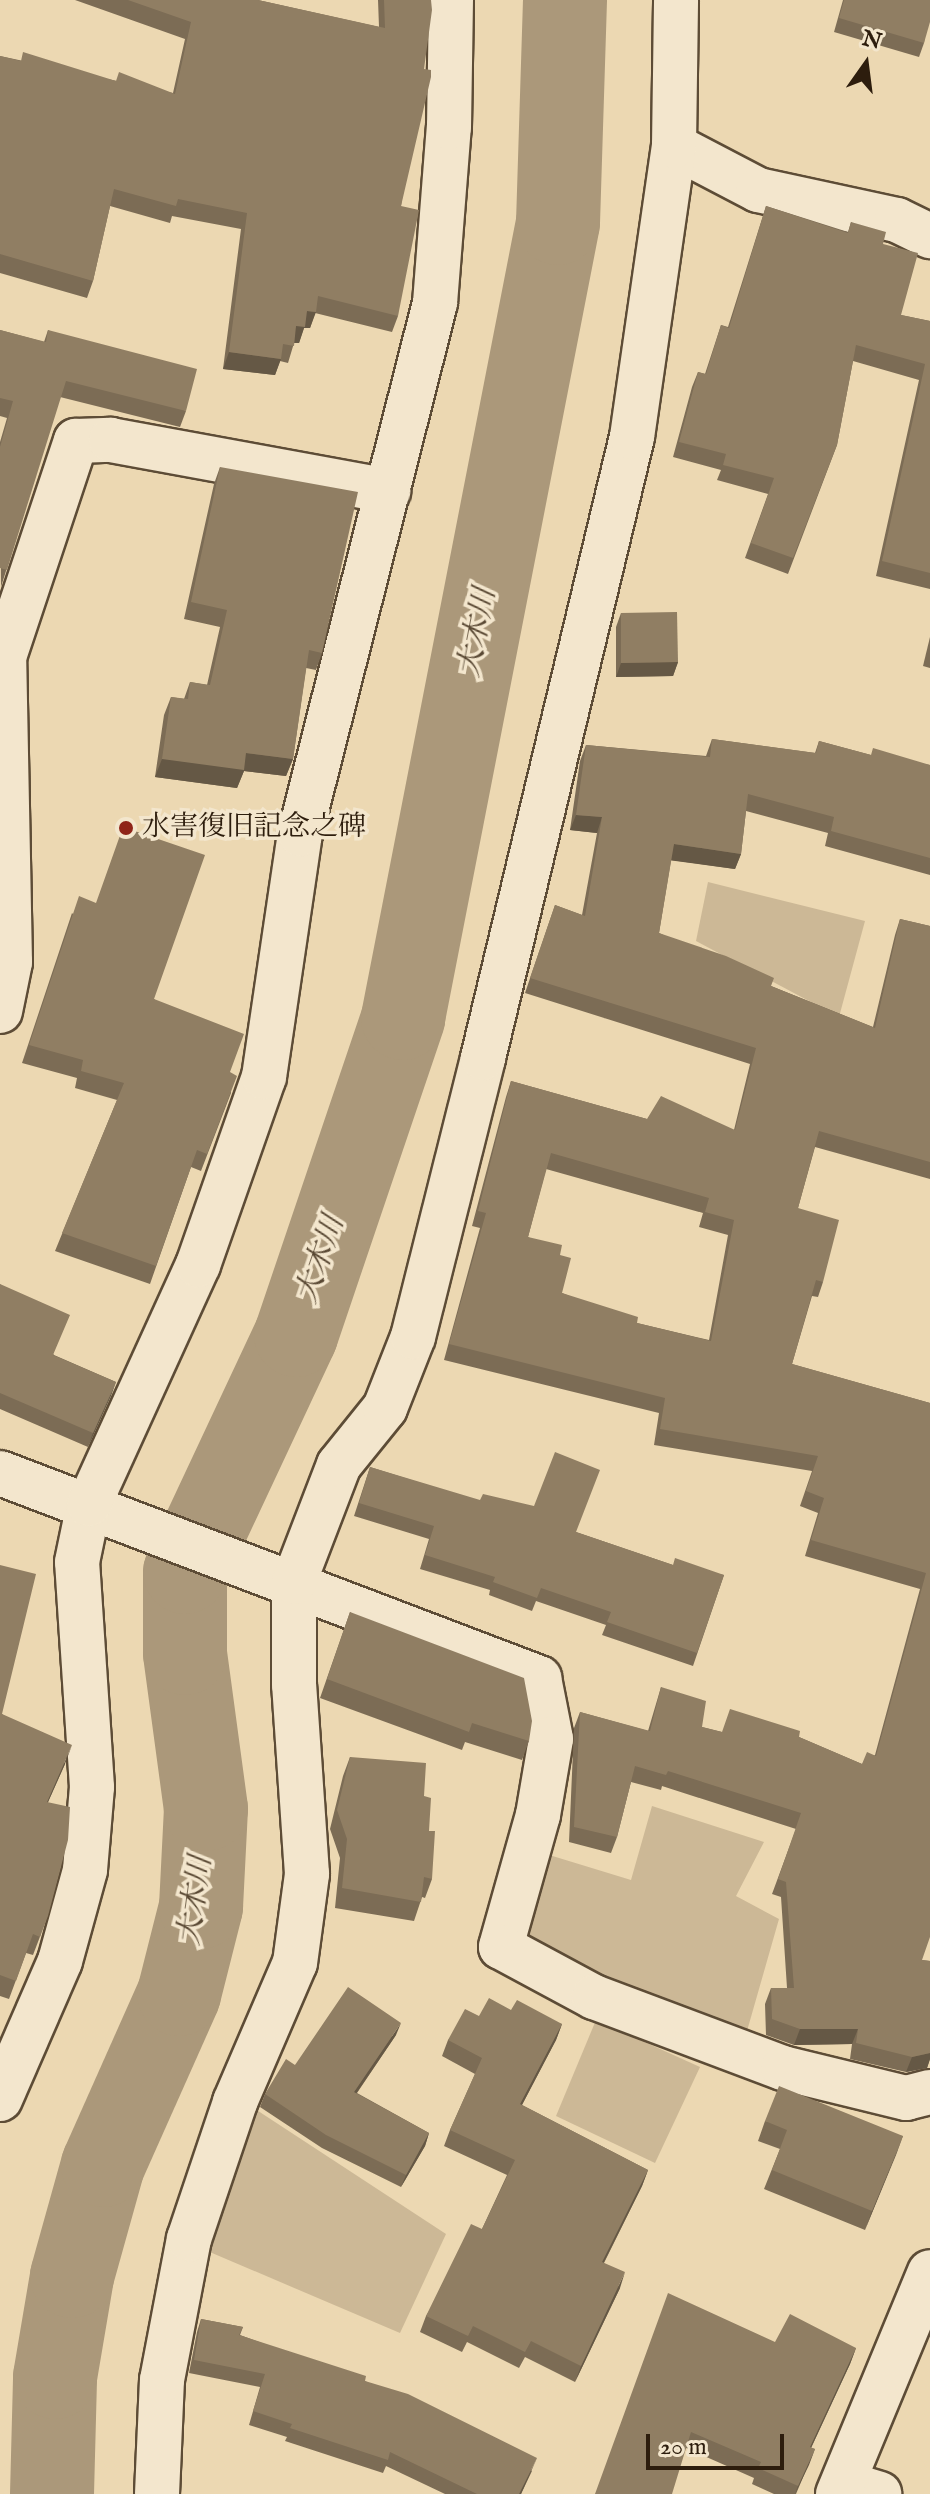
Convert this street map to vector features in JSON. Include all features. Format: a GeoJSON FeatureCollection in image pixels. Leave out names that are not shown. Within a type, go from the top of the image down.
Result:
{"type":"FeatureCollection","features":[{"type":"Feature","properties":{"kind":"street"},"geometry":{"type":"LineString","coordinates":[[0,2099],[60,1961],[85,1870],[92,1787],[77,1562],[89,1504],[198,1265],[264,1077],[300,834],[435,303],[449,127],[451,0]]}},
{"type":"Feature","properties":{"kind":"street"},"geometry":{"type":"LineString","coordinates":[[157,2494],[162,2380],[189,2239],[235,2102],[295,1963],[307,1874],[294,1685],[294,1582],[339,1465],[385,1408],[413,1337],[632,437],[674,146],[676,0]]}},
{"type":"Feature","properties":{"kind":"street"},"geometry":{"type":"LineString","coordinates":[[674,146],[758,190],[897,220],[930,236]]}},
{"type":"Feature","properties":{"kind":"street"},"geometry":{"type":"LineString","coordinates":[[0,1011],[10,962],[4,657],[76,441],[111,440],[388,491]]}},
{"type":"Feature","properties":{"kind":"street"},"geometry":{"type":"LineString","coordinates":[[0,1473],[89,1504],[539,1678],[551,1739],[538,1815],[501,1947],[594,1997],[783,2068],[906,2098],[930,2092]]}},
{"type":"Feature","properties":{"kind":"street"},"geometry":{"type":"LineString","coordinates":[[854,2490],[930,2272]]}},
{"type":"Feature","properties":{"kind":"shaded area"},"geometry":{"type":"Polygon","coordinates":[[[708,882],[865,921],[839,1017],[696,941],[708,882]]]}},
{"type":"Feature","properties":{"kind":"shaded area"},"geometry":{"type":"Polygon","coordinates":[[[652,1806],[764,1842],[736,1896],[779,1919],[745,2038],[603,1987],[528,1944],[546,1854],[631,1880],[652,1806]]]}},
{"type":"Feature","properties":{"kind":"shaded area"},"geometry":{"type":"Polygon","coordinates":[[[596,2020],[700,2067],[655,2163],[556,2116],[596,2020]]]}},
{"type":"Feature","properties":{"kind":"shaded area"},"geometry":{"type":"Polygon","coordinates":[[[246,2103],[446,2234],[400,2333],[205,2250],[246,2103]]]}},
{"type":"Feature","properties":{"kind":"building"},"geometry":{"type":"Polygon","coordinates":[[[128,0],[258,0],[385,28],[384,0],[431,0],[424,69],[431,70],[431,77],[401,206],[419,210],[398,316],[318,296],[316,312],[307,311],[305,327],[296,326],[294,346],[283,344],[281,359],[229,352],[247,213],[178,199],[176,206],[114,189],[93,281],[0,254],[0,56],[21,61],[23,52],[116,81],[119,72],[175,94],[191,22],[128,0]]]}},
{"type":"Feature","properties":{"kind":"building"},"geometry":{"type":"Polygon","coordinates":[[[844,0],[930,0],[930,22],[924,43],[839,18],[844,0]]]}},
{"type":"Feature","properties":{"kind":"building"},"geometry":{"type":"Polygon","coordinates":[[[766,206],[848,233],[851,222],[886,232],[883,244],[918,253],[901,315],[930,321],[930,573],[882,561],[925,364],[856,345],[837,445],[793,558],[751,543],[774,478],[723,465],[726,454],[679,442],[698,372],[706,374],[721,325],[729,328],[766,206]]]}},
{"type":"Feature","properties":{"kind":"building"},"geometry":{"type":"Polygon","coordinates":[[[0,330],[46,342],[48,330],[197,369],[186,411],[66,381],[7,570],[0,568],[0,447],[13,401],[0,398],[0,330]]]}},
{"type":"Feature","properties":{"kind":"building"},"geometry":{"type":"Polygon","coordinates":[[[220,467],[358,492],[322,653],[309,650],[293,759],[246,753],[244,770],[162,759],[171,697],[188,699],[190,682],[210,685],[227,610],[191,602],[220,467]]]}},
{"type":"Feature","properties":{"kind":"building"},"geometry":{"type":"Polygon","coordinates":[[[677,612],[678,662],[621,663],[621,613],[677,612]]]}},
{"type":"Feature","properties":{"kind":"building"},"geometry":{"type":"Polygon","coordinates":[[[712,739],[816,753],[819,741],[871,755],[873,748],[930,765],[930,858],[831,831],[834,817],[748,794],[741,854],[674,844],[659,933],[726,956],[774,978],[771,986],[875,1028],[900,919],[930,926],[930,1162],[819,1131],[798,1208],[839,1220],[823,1282],[816,1280],[792,1364],[930,1403],[930,1937],[922,1960],[930,1961],[930,2053],[912,2057],[856,2043],[858,2029],[800,2029],[772,2019],[771,1988],[794,1988],[786,1882],[778,1879],[801,1813],[668,1771],[666,1775],[635,1766],[617,1837],[574,1827],[580,1712],[650,1731],[661,1687],[706,1701],[702,1727],[722,1732],[730,1709],[800,1731],[799,1737],[862,1764],[867,1752],[876,1756],[926,1573],[811,1540],[824,1498],[806,1491],[818,1456],[660,1429],[665,1398],[449,1344],[486,1213],[478,1211],[511,1081],[647,1119],[661,1096],[735,1130],[756,1048],[530,978],[555,905],[585,916],[602,817],[576,815],[586,745],[710,757],[712,739]],[[551,1153],[528,1237],[562,1245],[560,1255],[571,1258],[562,1293],[638,1317],[637,1323],[711,1341],[734,1220],[705,1212],[709,1198],[551,1153]]]}},
{"type":"Feature","properties":{"kind":"building"},"geometry":{"type":"Polygon","coordinates":[[[123,827],[205,855],[154,999],[244,1034],[230,1072],[237,1076],[207,1154],[197,1150],[156,1266],[62,1233],[124,1083],[81,1071],[83,1060],[29,1045],[79,896],[96,903],[123,827]]]}},
{"type":"Feature","properties":{"kind":"building"},"geometry":{"type":"Polygon","coordinates":[[[0,1284],[70,1315],[53,1355],[116,1382],[93,1433],[0,1393],[0,1284]]]}},
{"type":"Feature","properties":{"kind":"building"},"geometry":{"type":"Polygon","coordinates":[[[555,1452],[600,1470],[576,1532],[673,1565],[675,1558],[724,1575],[697,1653],[607,1622],[611,1612],[541,1588],[537,1598],[493,1582],[495,1577],[425,1555],[434,1526],[359,1503],[370,1467],[480,1500],[483,1494],[534,1506],[555,1452]]]}},
{"type":"Feature","properties":{"kind":"building"},"geometry":{"type":"Polygon","coordinates":[[[0,1565],[36,1574],[2,1714],[72,1745],[47,1802],[70,1807],[68,1840],[48,1916],[40,1937],[33,1934],[16,1981],[0,1975],[0,1565]]]}},
{"type":"Feature","properties":{"kind":"building"},"geometry":{"type":"Polygon","coordinates":[[[350,1612],[524,1678],[532,1721],[529,1741],[472,1723],[469,1732],[327,1679],[350,1612]]]}},
{"type":"Feature","properties":{"kind":"building"},"geometry":{"type":"Polygon","coordinates":[[[350,1757],[426,1763],[424,1796],[431,1798],[429,1831],[435,1831],[432,1879],[424,1877],[421,1902],[342,1888],[347,1839],[337,1810],[350,1757]]]}},
{"type":"Feature","properties":{"kind":"building"},"geometry":{"type":"Polygon","coordinates":[[[348,1987],[401,2023],[354,2092],[429,2133],[406,2175],[326,2135],[265,2094],[286,2059],[295,2065],[348,1987]]]}},
{"type":"Feature","properties":{"kind":"building"},"geometry":{"type":"Polygon","coordinates":[[[489,1998],[511,2010],[517,2000],[562,2024],[520,2104],[648,2170],[602,2262],[625,2272],[581,2366],[531,2341],[525,2352],[473,2326],[468,2336],[426,2316],[471,2224],[482,2229],[515,2160],[450,2130],[482,2058],[448,2040],[465,2009],[479,2016],[489,1998]]]}},
{"type":"Feature","properties":{"kind":"building"},"geometry":{"type":"Polygon","coordinates":[[[779,2086],[903,2136],[872,2211],[772,2170],[787,2130],[765,2121],[779,2086]]]}},
{"type":"Feature","properties":{"kind":"building"},"geometry":{"type":"Polygon","coordinates":[[[668,2293],[775,2342],[790,2314],[856,2348],[810,2447],[815,2449],[798,2486],[758,2468],[761,2462],[691,2432],[672,2494],[595,2494],[668,2293]]]}},
{"type":"Feature","properties":{"kind":"building"},"geometry":{"type":"Polygon","coordinates":[[[201,2319],[243,2327],[239,2335],[366,2376],[365,2381],[408,2394],[537,2458],[519,2494],[477,2494],[390,2452],[388,2460],[290,2428],[292,2424],[253,2411],[265,2374],[194,2360],[201,2319]]]}},
{"type":"Feature","properties":{"kind":"waterway","name":"大木川"},"geometry":{"type":"LineString","coordinates":[[52,2494],[55,2377],[72,2276],[103,2165],[179,1994],[201,1907],[206,1809],[185,1653],[185,1572],[296,1335],[403,1018],[558,223],[565,0]]}},
{"type":"Feature","properties":{"kind":"place","name":"水害復旧記念之碑"},"geometry":{"type":"Point","coordinates":[126,828]}}]}
